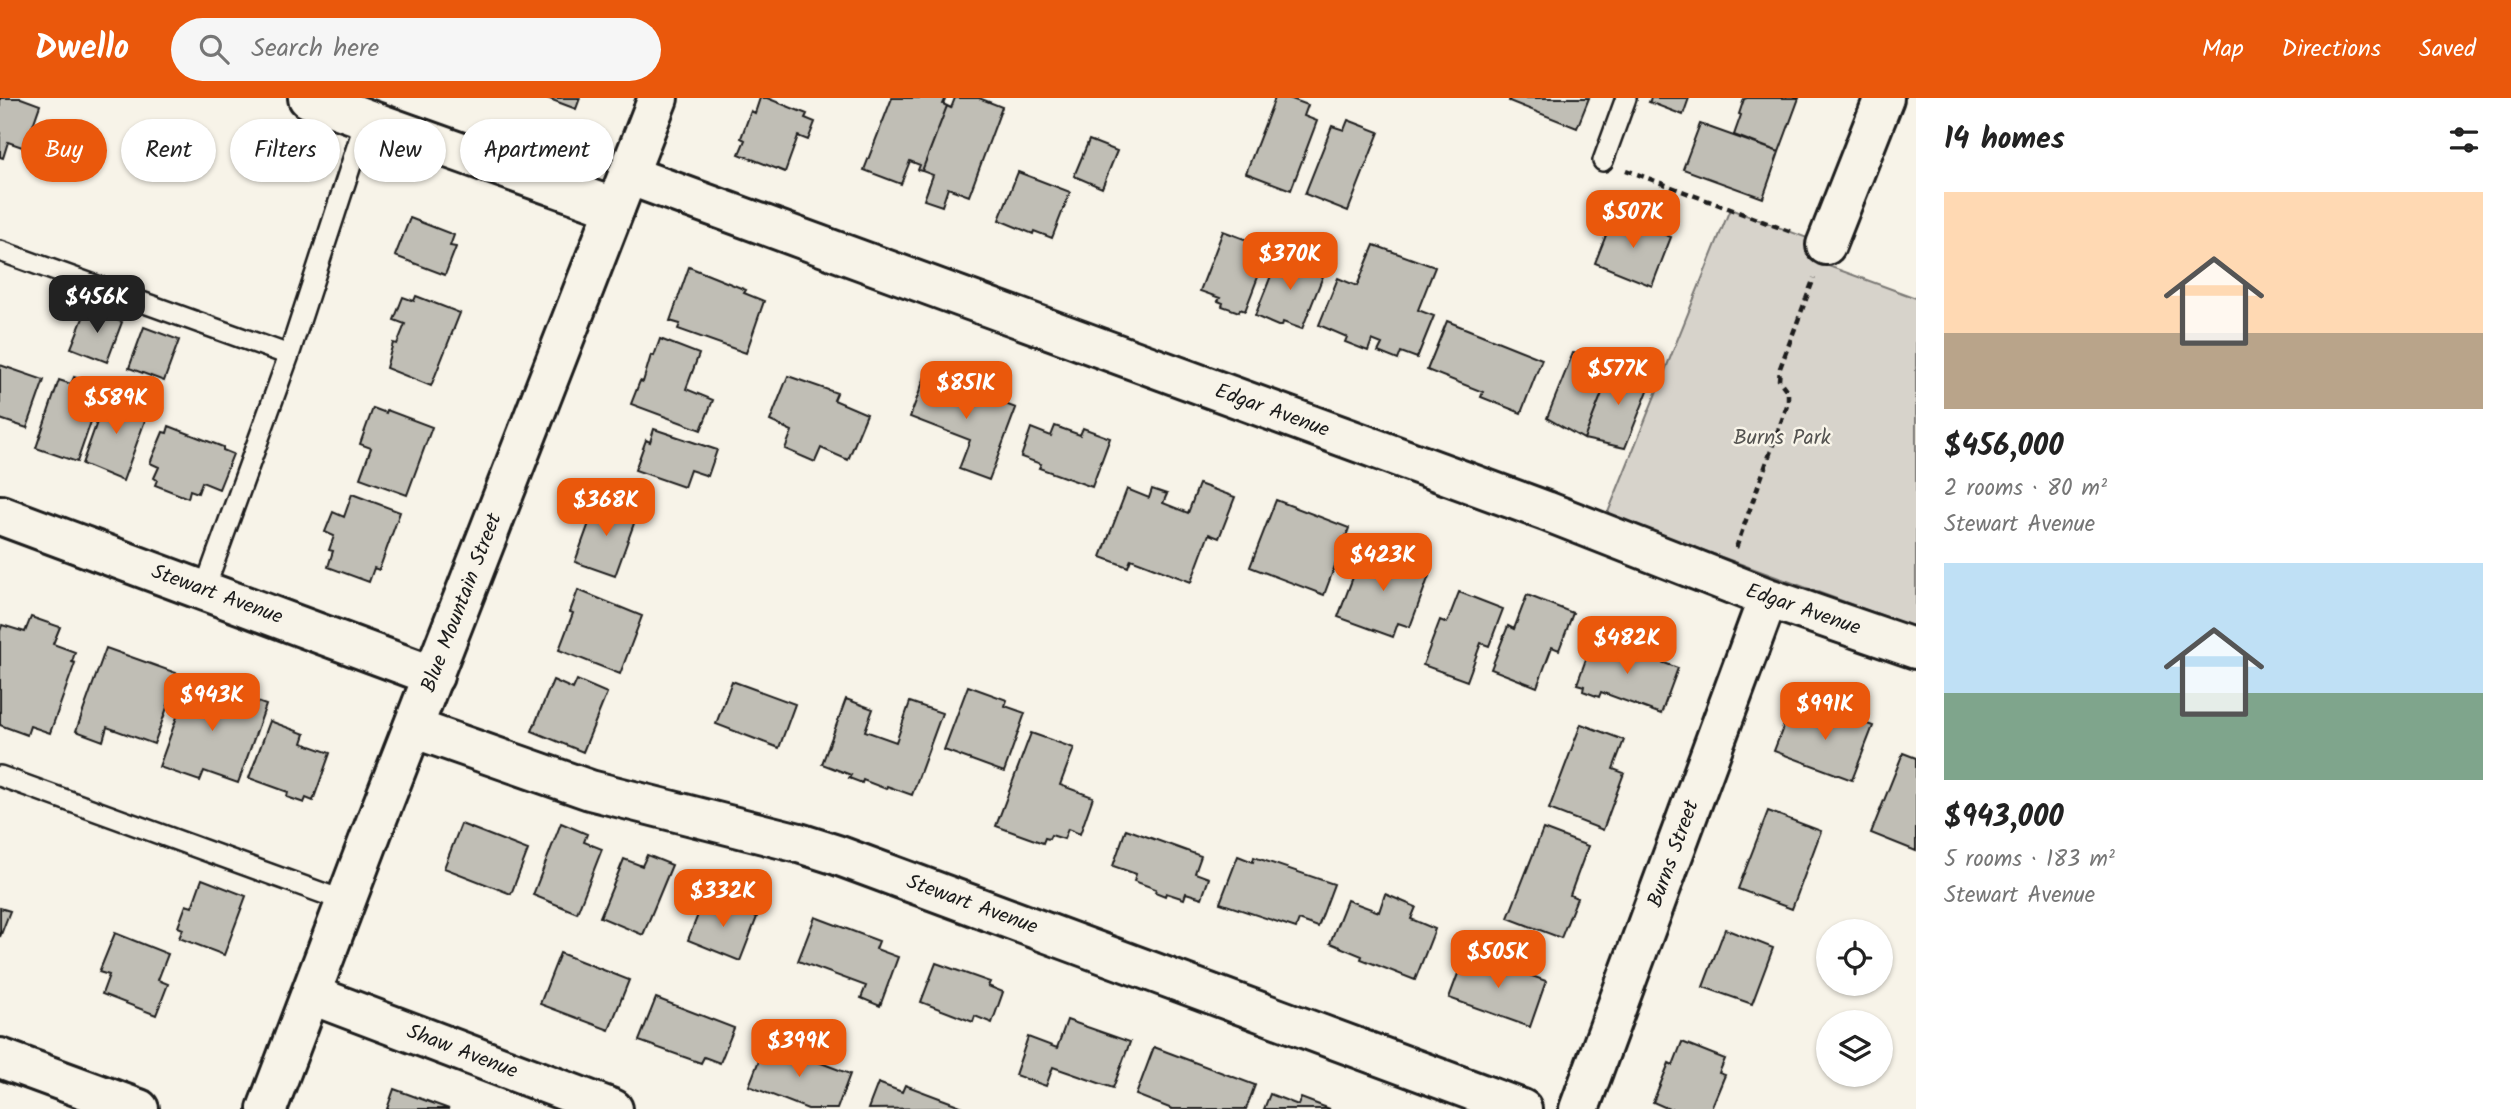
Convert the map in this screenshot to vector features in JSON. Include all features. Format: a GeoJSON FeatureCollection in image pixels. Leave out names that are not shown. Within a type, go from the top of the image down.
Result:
{"type":"FeatureCollection","features":[{"type":"Feature","properties":{"kind":"street","name":"Edgar Avenue"},"geometry":{"type":"LineString","coordinates":[[308,98],[366,119]]}},
{"type":"Feature","properties":{"kind":"street","name":"Blue Mountain Street"},"geometry":{"type":"LineString","coordinates":[[267,1109],[658,98]]}},
{"type":"Feature","properties":{"kind":"street"},"geometry":{"type":"LineString","coordinates":[[1826,245],[1884,98]]}},
{"type":"Feature","properties":{"kind":"street","name":"Edgar Avenue"},"geometry":{"type":"LineString","coordinates":[[446,142],[621,192],[1532,506],[1724,582],[1916,649]]}},
{"type":"Feature","properties":{"kind":"street","name":"Stewart Avenue"},"geometry":{"type":"LineString","coordinates":[[0,515],[434,676]]}},
{"type":"Feature","properties":{"kind":"street","name":"Burns Street"},"geometry":{"type":"LineString","coordinates":[[1579,1109],[1769,598]]}},
{"type":"Feature","properties":{"kind":"street","name":"Stewart Avenue"},"geometry":{"type":"LineString","coordinates":[[413,728],[590,790],[825,851],[1522,1109]]}},
{"type":"Feature","properties":{"kind":"street","name":"Shaw Avenue"},"geometry":{"type":"LineString","coordinates":[[312,995],[613,1109]]}},
{"type":"Feature","properties":{"kind":"street"},"geometry":{"type":"LineString","coordinates":[[0,1058],[139,1109]]}},
{"type":"Feature","properties":{"kind":"lane"},"geometry":{"type":"LineString","coordinates":[[1603,161],[1626,98]]}},
{"type":"Feature","properties":{"kind":"lane"},"geometry":{"type":"LineString","coordinates":[[204,590],[289,355],[354,156]]}},
{"type":"Feature","properties":{"kind":"lane"},"geometry":{"type":"LineString","coordinates":[[0,251],[289,355]]}},
{"type":"Feature","properties":{"kind":"lane"},"geometry":{"type":"LineString","coordinates":[[0,776],[347,902]]}},
{"type":"Feature","properties":{"kind":"path"},"geometry":{"type":"LineString","coordinates":[[1603,161],[1826,245],[1780,368],[1779,380],[1788,392],[1788,403],[1724,582]]}},
{"type":"Feature","properties":{"kind":"green space","name":"Burns Park"},"geometry":{"type":"Polygon","coordinates":[[[1730,209],[1826,245],[1820,263],[1916,298],[1916,628],[1607,515],[1730,209]]]}},
{"type":"Feature","properties":{"kind":"building"},"geometry":{"type":"Polygon","coordinates":[[[0,98],[21,98],[40,105],[35,119],[21,119],[21,147],[8,142],[3,158],[0,157],[0,98]]]}},
{"type":"Feature","properties":{"kind":"building"},"geometry":{"type":"Polygon","coordinates":[[[547,98],[580,98],[576,109],[547,98]]]}},
{"type":"Feature","properties":{"kind":"building"},"geometry":{"type":"Polygon","coordinates":[[[760,98],[767,98],[807,114],[805,118],[815,122],[808,140],[798,136],[785,172],[739,154],[745,140],[741,138],[751,111],[755,113],[760,98]]]}},
{"type":"Feature","properties":{"kind":"building"},"geometry":{"type":"Polygon","coordinates":[[[892,98],[946,98],[943,104],[947,106],[922,171],[918,170],[920,165],[910,161],[901,184],[864,170],[892,98]]]}},
{"type":"Feature","properties":{"kind":"building"},"geometry":{"type":"Polygon","coordinates":[[[955,98],[979,98],[1002,107],[969,196],[948,188],[942,206],[924,200],[933,175],[922,171],[947,106],[951,108],[955,98]]]}},
{"type":"Feature","properties":{"kind":"building"},"geometry":{"type":"Polygon","coordinates":[[[1275,98],[1289,98],[1308,105],[1304,116],[1317,121],[1291,190],[1246,173],[1275,98]]]}},
{"type":"Feature","properties":{"kind":"building"},"geometry":{"type":"Polygon","coordinates":[[[1510,98],[1589,98],[1577,128],[1509,101],[1510,98]]]}},
{"type":"Feature","properties":{"kind":"building"},"geometry":{"type":"Polygon","coordinates":[[[1651,98],[1689,98],[1683,115],[1649,102],[1651,98]]]}},
{"type":"Feature","properties":{"kind":"building"},"geometry":{"type":"Polygon","coordinates":[[[1799,98],[1779,152],[1734,135],[1744,99],[1799,98]]]}},
{"type":"Feature","properties":{"kind":"building"},"geometry":{"type":"Polygon","coordinates":[[[1348,120],[1379,132],[1348,211],[1305,194],[1332,126],[1344,130],[1348,120]]]}},
{"type":"Feature","properties":{"kind":"building"},"geometry":{"type":"Polygon","coordinates":[[[1700,124],[1779,152],[1763,198],[1683,169],[1700,124]]]}},
{"type":"Feature","properties":{"kind":"building"},"geometry":{"type":"Polygon","coordinates":[[[1089,140],[1117,151],[1102,188],[1074,176],[1089,140]]]}},
{"type":"Feature","properties":{"kind":"building"},"geometry":{"type":"Polygon","coordinates":[[[1018,172],[1070,192],[1052,238],[1034,231],[1033,234],[999,220],[1018,172]]]}},
{"type":"Feature","properties":{"kind":"building"},"geometry":{"type":"Polygon","coordinates":[[[1614,215],[1671,237],[1652,286],[1595,263],[1614,215]]]}},
{"type":"Feature","properties":{"kind":"building"},"geometry":{"type":"Polygon","coordinates":[[[410,218],[454,235],[450,246],[456,247],[445,275],[395,256],[410,218]]]}},
{"type":"Feature","properties":{"kind":"building"},"geometry":{"type":"Polygon","coordinates":[[[1223,231],[1269,248],[1245,311],[1240,309],[1239,312],[1222,306],[1223,303],[1218,301],[1220,298],[1200,291],[1223,231]]]}},
{"type":"Feature","properties":{"kind":"building"},"geometry":{"type":"Polygon","coordinates":[[[1374,245],[1435,267],[1418,310],[1434,316],[1417,358],[1401,352],[1398,360],[1378,352],[1382,344],[1372,340],[1368,351],[1345,342],[1347,337],[1319,325],[1338,278],[1357,286],[1374,245]]]}},
{"type":"Feature","properties":{"kind":"building"},"geometry":{"type":"Polygon","coordinates":[[[1280,253],[1325,271],[1302,329],[1283,322],[1282,326],[1278,326],[1255,316],[1280,253]]]}},
{"type":"Feature","properties":{"kind":"building"},"geometry":{"type":"Polygon","coordinates":[[[689,267],[746,290],[744,293],[764,301],[746,353],[678,329],[680,324],[670,321],[689,267]]]}},
{"type":"Feature","properties":{"kind":"building"},"geometry":{"type":"Polygon","coordinates":[[[416,296],[460,313],[431,386],[386,368],[393,343],[397,344],[405,324],[394,320],[403,297],[414,301],[416,296]]]}},
{"type":"Feature","properties":{"kind":"building"},"geometry":{"type":"Polygon","coordinates":[[[87,308],[122,322],[107,362],[71,348],[87,308]]]}},
{"type":"Feature","properties":{"kind":"building"},"geometry":{"type":"Polygon","coordinates":[[[1447,321],[1542,359],[1521,413],[1481,397],[1483,392],[1427,370],[1447,321]]]}},
{"type":"Feature","properties":{"kind":"building"},"geometry":{"type":"Polygon","coordinates":[[[144,327],[179,340],[164,381],[129,368],[144,327]]]}},
{"type":"Feature","properties":{"kind":"building"},"geometry":{"type":"Polygon","coordinates":[[[660,339],[699,354],[686,389],[713,400],[701,430],[631,404],[660,339]]]}},
{"type":"Feature","properties":{"kind":"building"},"geometry":{"type":"Polygon","coordinates":[[[1573,353],[1615,360],[1584,439],[1547,418],[1573,353]]]}},
{"type":"Feature","properties":{"kind":"building"},"geometry":{"type":"Polygon","coordinates":[[[1615,360],[1651,383],[1625,448],[1584,439],[1615,360]]]}},
{"type":"Feature","properties":{"kind":"building"},"geometry":{"type":"Polygon","coordinates":[[[0,365],[44,380],[27,428],[0,419],[0,365]]]}},
{"type":"Feature","properties":{"kind":"building"},"geometry":{"type":"Polygon","coordinates":[[[926,374],[1016,408],[989,480],[959,469],[970,440],[910,417],[926,374]]]}},
{"type":"Feature","properties":{"kind":"building"},"geometry":{"type":"Polygon","coordinates":[[[788,376],[837,393],[834,400],[867,414],[848,460],[821,448],[815,462],[785,449],[792,431],[770,421],[788,376]]]}},
{"type":"Feature","properties":{"kind":"building"},"geometry":{"type":"Polygon","coordinates":[[[74,377],[103,387],[77,462],[36,448],[59,380],[71,384],[74,377]]]}},
{"type":"Feature","properties":{"kind":"building"},"geometry":{"type":"Polygon","coordinates":[[[121,393],[151,404],[123,481],[82,464],[106,397],[119,401],[121,393]]]}},
{"type":"Feature","properties":{"kind":"building"},"geometry":{"type":"Polygon","coordinates":[[[373,408],[386,413],[387,410],[432,427],[407,495],[360,478],[371,448],[360,444],[373,408]]]}},
{"type":"Feature","properties":{"kind":"building"},"geometry":{"type":"Polygon","coordinates":[[[169,426],[223,447],[223,450],[233,454],[219,489],[202,482],[198,493],[190,490],[188,498],[155,485],[157,480],[154,478],[159,467],[150,463],[163,432],[167,433],[169,426]]]}},
{"type":"Feature","properties":{"kind":"building"},"geometry":{"type":"Polygon","coordinates":[[[1055,426],[1080,435],[1083,428],[1110,438],[1092,487],[1039,468],[1041,464],[1021,457],[1031,428],[1051,436],[1055,426]]]}},
{"type":"Feature","properties":{"kind":"building"},"geometry":{"type":"Polygon","coordinates":[[[654,429],[717,450],[708,476],[690,470],[684,487],[635,470],[646,440],[650,442],[654,429]]]}},
{"type":"Feature","properties":{"kind":"building"},"geometry":{"type":"Polygon","coordinates":[[[1199,484],[1235,497],[1219,538],[1209,534],[1191,582],[1131,559],[1128,567],[1101,557],[1127,489],[1149,498],[1152,489],[1167,494],[1163,503],[1188,513],[1199,484]]]}},
{"type":"Feature","properties":{"kind":"building"},"geometry":{"type":"Polygon","coordinates":[[[352,494],[400,512],[379,570],[374,568],[369,582],[328,567],[333,551],[329,550],[334,536],[325,532],[333,512],[344,517],[352,494]]]}},
{"type":"Feature","properties":{"kind":"building"},"geometry":{"type":"Polygon","coordinates":[[[1276,500],[1349,528],[1324,595],[1250,567],[1276,500]]]}},
{"type":"Feature","properties":{"kind":"building"},"geometry":{"type":"Polygon","coordinates":[[[597,501],[637,515],[615,576],[575,562],[597,501]]]}},
{"type":"Feature","properties":{"kind":"building"},"geometry":{"type":"Polygon","coordinates":[[[1364,548],[1430,573],[1410,627],[1398,623],[1393,637],[1338,617],[1364,548]]]}},
{"type":"Feature","properties":{"kind":"building"},"geometry":{"type":"Polygon","coordinates":[[[578,590],[642,616],[620,674],[559,650],[573,613],[570,612],[578,590]]]}},
{"type":"Feature","properties":{"kind":"building"},"geometry":{"type":"Polygon","coordinates":[[[1459,592],[1503,609],[1489,646],[1481,643],[1467,681],[1423,665],[1440,620],[1447,623],[1459,592]]]}},
{"type":"Feature","properties":{"kind":"building"},"geometry":{"type":"Polygon","coordinates":[[[1527,595],[1573,613],[1559,650],[1552,647],[1537,687],[1491,669],[1508,626],[1514,629],[1527,595]]]}},
{"type":"Feature","properties":{"kind":"building"},"geometry":{"type":"Polygon","coordinates":[[[31,617],[60,627],[53,644],[75,652],[72,662],[75,663],[50,733],[30,726],[27,735],[0,725],[0,631],[2,625],[25,632],[31,617]]]}},
{"type":"Feature","properties":{"kind":"building"},"geometry":{"type":"Polygon","coordinates":[[[1594,637],[1678,668],[1661,714],[1601,692],[1599,697],[1583,691],[1584,686],[1577,684],[1594,637]]]}},
{"type":"Feature","properties":{"kind":"building"},"geometry":{"type":"Polygon","coordinates":[[[106,648],[179,674],[154,744],[107,727],[103,741],[76,731],[106,648]]]}},
{"type":"Feature","properties":{"kind":"building"},"geometry":{"type":"Polygon","coordinates":[[[191,678],[266,705],[238,783],[204,771],[200,781],[159,767],[191,678]]]}},
{"type":"Feature","properties":{"kind":"building"},"geometry":{"type":"Polygon","coordinates":[[[553,680],[573,689],[577,680],[607,693],[583,752],[532,731],[553,680]]]}},
{"type":"Feature","properties":{"kind":"building"},"geometry":{"type":"Polygon","coordinates":[[[732,681],[795,704],[779,748],[716,724],[732,681]]]}},
{"type":"Feature","properties":{"kind":"building"},"geometry":{"type":"Polygon","coordinates":[[[968,686],[1007,700],[1005,706],[1025,713],[1004,772],[944,750],[968,686]]]}},
{"type":"Feature","properties":{"kind":"building"},"geometry":{"type":"Polygon","coordinates":[[[846,699],[873,709],[865,731],[896,742],[910,702],[942,713],[912,795],[863,780],[862,783],[849,778],[851,775],[822,764],[846,699]]]}},
{"type":"Feature","properties":{"kind":"building"},"geometry":{"type":"Polygon","coordinates":[[[1790,709],[1828,723],[1832,711],[1873,726],[1852,780],[1774,751],[1790,709]]]}},
{"type":"Feature","properties":{"kind":"building"},"geometry":{"type":"Polygon","coordinates":[[[270,721],[305,734],[302,743],[330,753],[313,801],[306,798],[304,803],[287,797],[288,792],[249,778],[270,721]]]}},
{"type":"Feature","properties":{"kind":"building"},"geometry":{"type":"Polygon","coordinates":[[[1581,724],[1624,740],[1613,769],[1624,773],[1603,830],[1549,809],[1581,724]]]}},
{"type":"Feature","properties":{"kind":"building"},"geometry":{"type":"Polygon","coordinates":[[[1031,733],[1074,748],[1060,785],[1093,797],[1080,834],[1068,829],[1064,839],[1051,835],[1049,839],[1045,838],[1043,843],[996,826],[1031,733]]]}},
{"type":"Feature","properties":{"kind":"building"},"geometry":{"type":"Polygon","coordinates":[[[1903,753],[1916,758],[1916,851],[1871,833],[1903,753]]]}},
{"type":"Feature","properties":{"kind":"building"},"geometry":{"type":"Polygon","coordinates":[[[1768,811],[1821,831],[1792,909],[1738,889],[1768,811]]]}},
{"type":"Feature","properties":{"kind":"building"},"geometry":{"type":"Polygon","coordinates":[[[561,823],[587,834],[584,842],[602,849],[577,913],[533,895],[561,823]]]}},
{"type":"Feature","properties":{"kind":"building"},"geometry":{"type":"Polygon","coordinates":[[[461,824],[528,850],[511,894],[444,868],[461,824]]]}},
{"type":"Feature","properties":{"kind":"building"},"geometry":{"type":"Polygon","coordinates":[[[1126,829],[1201,856],[1195,873],[1209,878],[1202,898],[1186,893],[1184,899],[1166,893],[1165,896],[1155,892],[1156,889],[1134,881],[1136,874],[1113,866],[1126,829]]]}},
{"type":"Feature","properties":{"kind":"building"},"geometry":{"type":"Polygon","coordinates":[[[1543,829],[1588,846],[1570,895],[1577,898],[1561,938],[1508,918],[1543,829]]]}},
{"type":"Feature","properties":{"kind":"building"},"geometry":{"type":"Polygon","coordinates":[[[647,855],[672,865],[643,935],[600,917],[624,859],[642,866],[647,855]]]}},
{"type":"Feature","properties":{"kind":"building"},"geometry":{"type":"Polygon","coordinates":[[[1238,856],[1253,862],[1254,857],[1334,884],[1318,927],[1299,920],[1296,928],[1220,903],[1238,856]]]}},
{"type":"Feature","properties":{"kind":"building"},"geometry":{"type":"Polygon","coordinates":[[[202,879],[246,896],[224,955],[179,938],[183,929],[178,927],[186,905],[192,907],[202,879]]]}},
{"type":"Feature","properties":{"kind":"building"},"geometry":{"type":"Polygon","coordinates":[[[1385,894],[1416,907],[1411,919],[1435,929],[1415,980],[1361,959],[1362,956],[1330,943],[1347,900],[1379,912],[1385,894]]]}},
{"type":"Feature","properties":{"kind":"building"},"geometry":{"type":"Polygon","coordinates":[[[705,897],[757,917],[740,961],[688,940],[705,897]]]}},
{"type":"Feature","properties":{"kind":"building"},"geometry":{"type":"Polygon","coordinates":[[[0,908],[10,911],[0,937],[0,908]]]}},
{"type":"Feature","properties":{"kind":"building"},"geometry":{"type":"Polygon","coordinates":[[[815,917],[879,941],[876,949],[898,957],[880,1006],[861,998],[866,986],[798,961],[815,917]]]}},
{"type":"Feature","properties":{"kind":"building"},"geometry":{"type":"Polygon","coordinates":[[[1725,929],[1773,948],[1752,1004],[1703,987],[1725,929]]]}},
{"type":"Feature","properties":{"kind":"building"},"geometry":{"type":"Polygon","coordinates":[[[115,933],[168,954],[158,980],[168,984],[156,1015],[102,994],[109,975],[99,972],[115,933]]]}},
{"type":"Feature","properties":{"kind":"building"},"geometry":{"type":"Polygon","coordinates":[[[1466,952],[1546,981],[1530,1027],[1449,998],[1466,952]]]}},
{"type":"Feature","properties":{"kind":"building"},"geometry":{"type":"Polygon","coordinates":[[[560,953],[629,980],[609,1030],[540,1004],[560,953]]]}},
{"type":"Feature","properties":{"kind":"building"},"geometry":{"type":"Polygon","coordinates":[[[936,963],[990,982],[988,986],[1003,992],[992,1023],[975,1016],[973,1022],[921,1002],[936,963]]]}},
{"type":"Feature","properties":{"kind":"building"},"geometry":{"type":"Polygon","coordinates":[[[656,998],[734,1028],[720,1063],[704,1057],[701,1063],[639,1041],[656,998]]]}},
{"type":"Feature","properties":{"kind":"building"},"geometry":{"type":"Polygon","coordinates":[[[1067,1020],[1130,1042],[1113,1088],[1053,1067],[1046,1086],[1015,1075],[1028,1037],[1057,1048],[1067,1020]]]}},
{"type":"Feature","properties":{"kind":"building"},"geometry":{"type":"Polygon","coordinates":[[[766,1042],[850,1074],[837,1109],[808,1109],[749,1086],[766,1042]]]}},
{"type":"Feature","properties":{"kind":"building"},"geometry":{"type":"Polygon","coordinates":[[[1682,1042],[1725,1059],[1719,1073],[1725,1075],[1711,1109],[1669,1109],[1653,1102],[1669,1063],[1673,1065],[1682,1042]]]}},
{"type":"Feature","properties":{"kind":"building"},"geometry":{"type":"Polygon","coordinates":[[[1154,1047],[1255,1085],[1246,1109],[1172,1109],[1136,1095],[1154,1047]]]}},
{"type":"Feature","properties":{"kind":"building"},"geometry":{"type":"Polygon","coordinates":[[[878,1083],[902,1092],[905,1085],[966,1108],[868,1109],[878,1083]]]}},
{"type":"Feature","properties":{"kind":"building"},"geometry":{"type":"Polygon","coordinates":[[[394,1089],[449,1109],[387,1109],[394,1089]]]}},
{"type":"Feature","properties":{"kind":"building"},"geometry":{"type":"Polygon","coordinates":[[[1270,1094],[1298,1105],[1301,1098],[1330,1109],[1264,1109],[1270,1094]]]}}]}
